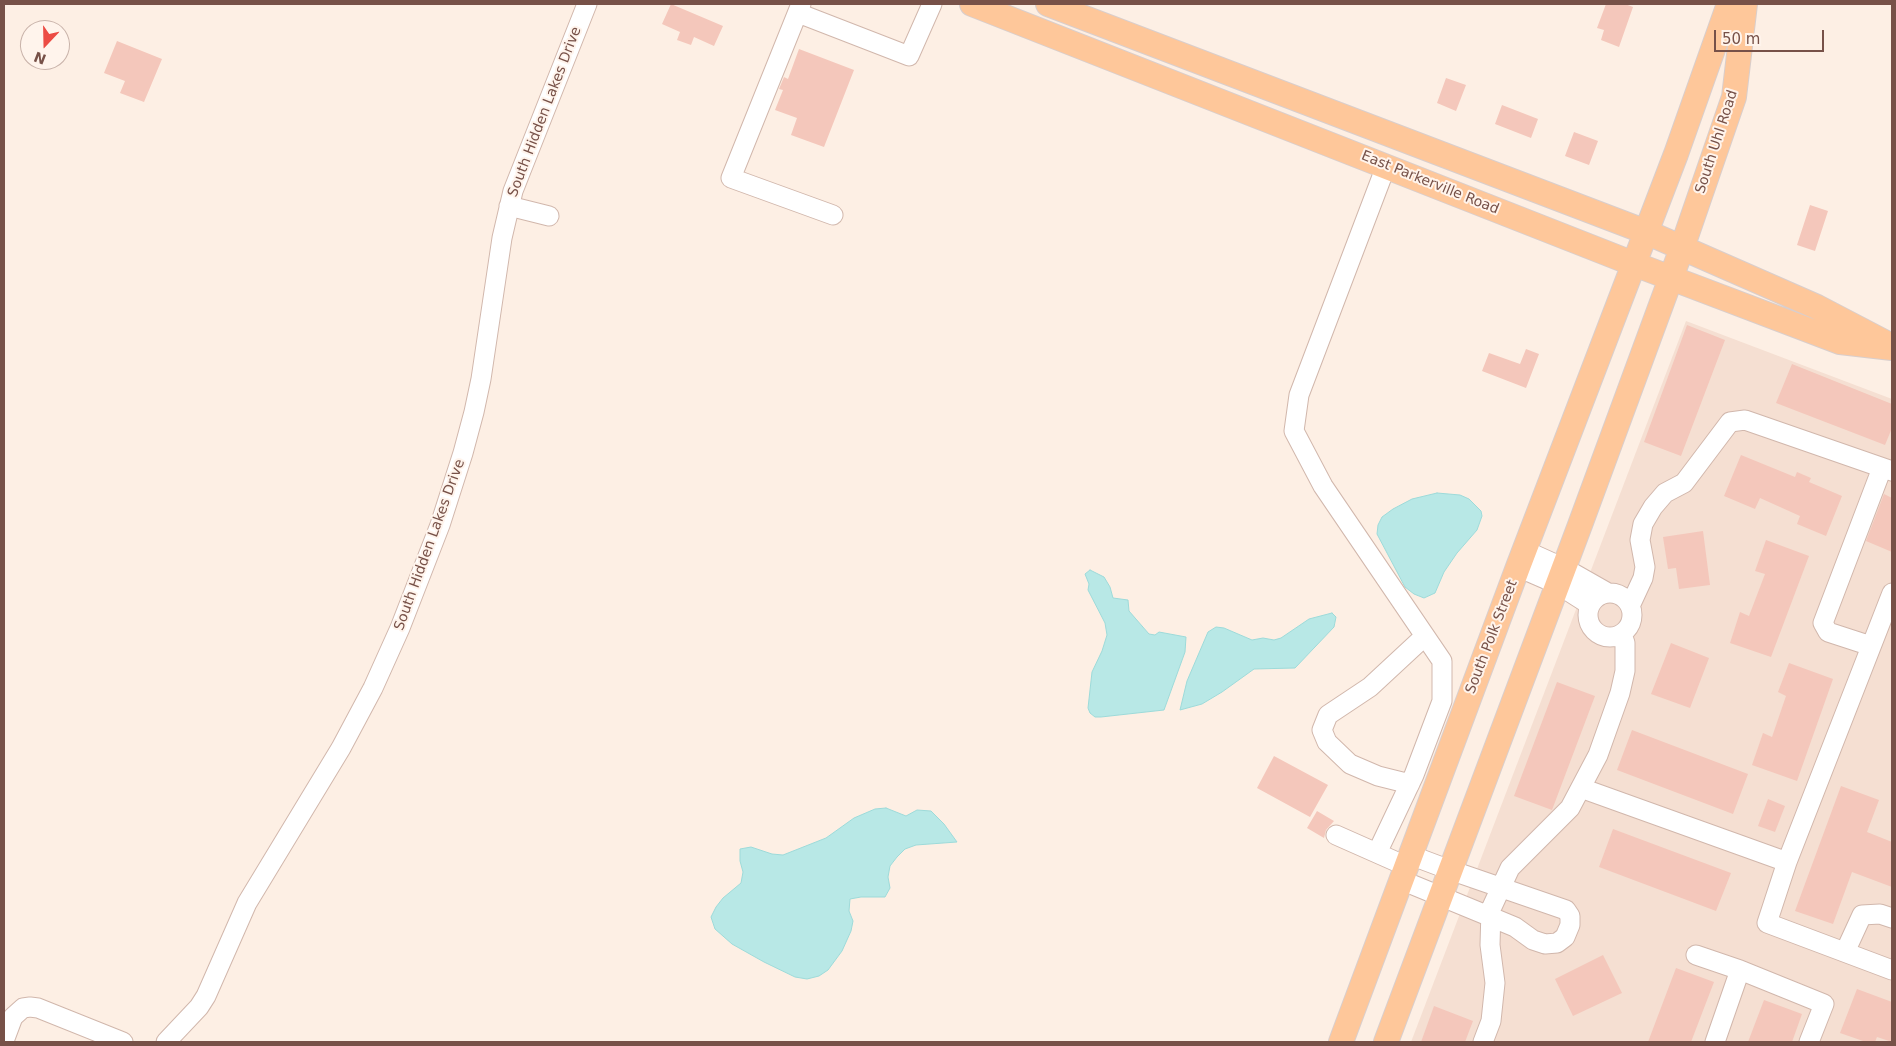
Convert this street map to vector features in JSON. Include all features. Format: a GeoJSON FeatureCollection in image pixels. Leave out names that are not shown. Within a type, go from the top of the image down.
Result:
{"type":"FeatureCollection","features":[{"type":"Feature","properties":{"kind":"main road","name":"East Parkerville Road"},"geometry":{"type":"LineString","coordinates":[[972,4],[1634,264],[1840,342],[1892,347]]}},
{"type":"Feature","properties":{"kind":"main road","name":"East Parkerville Road"},"geometry":{"type":"LineString","coordinates":[[1048,4],[1646,232],[1817,307],[1892,347]]}},
{"type":"Feature","properties":{"kind":"main road"},"geometry":{"type":"LineString","coordinates":[[1646,232],[1676,154],[1729,4]]}},
{"type":"Feature","properties":{"kind":"main road","name":"South Uhl Road"},"geometry":{"type":"LineString","coordinates":[[1682,248],[1734,96],[1745,4]]}},
{"type":"Feature","properties":{"kind":"main road"},"geometry":{"type":"LineString","coordinates":[[1111,58],[1122,32]]}},
{"type":"Feature","properties":{"kind":"main road","name":"South Polk Street"},"geometry":{"type":"LineString","coordinates":[[1341,1042],[1521,559],[1646,232]]}},
{"type":"Feature","properties":{"kind":"main road"},"geometry":{"type":"LineString","coordinates":[[1386,1042],[1682,248]]}},
{"type":"Feature","properties":{"kind":"street","name":"South Hidden Lakes Drive"},"geometry":{"type":"LineString","coordinates":[[166,1042],[199,1007],[206,996],[247,904],[345,740],[373,688],[400,628],[440,525],[474,412],[508,206],[587,4]]}},
{"type":"Feature","properties":{"kind":"street"},"geometry":{"type":"LineString","coordinates":[[833,215],[731,178],[800,8],[909,56],[932,4]]}},
{"type":"Feature","properties":{"kind":"street"},"geometry":{"type":"LineString","coordinates":[[1377,853],[1410,784],[1442,701],[1442,661],[1323,486],[1294,431],[1298,395],[1386,166]]}},
{"type":"Feature","properties":{"kind":"street"},"geometry":{"type":"LineString","coordinates":[[508,206],[549,216]]}},
{"type":"Feature","properties":{"kind":"street"},"geometry":{"type":"LineString","coordinates":[[1608,593],[1600,596],[1590,605],[1588,620],[1596,633],[1603,637],[1611,638],[1622,634],[1629,627],[1632,620],[1630,606],[1643,578],[1645,567],[1640,540],[1643,524],[1653,507],[1665,493],[1684,483],[1730,422],[1745,420],[1887,470],[1824,623],[1828,632],[1872,646]]}},
{"type":"Feature","properties":{"kind":"street"},"geometry":{"type":"LineString","coordinates":[[1521,559],[1560,576],[1620,596],[1630,606]]}},
{"type":"Feature","properties":{"kind":"street"},"geometry":{"type":"LineString","coordinates":[[1560,576],[1590,605]]}},
{"type":"Feature","properties":{"kind":"street"},"geometry":{"type":"LineString","coordinates":[[1892,593],[1787,862],[1767,923],[1892,970]]}},
{"type":"Feature","properties":{"kind":"street"},"geometry":{"type":"LineString","coordinates":[[1483,1042],[1491,1021],[1495,983],[1490,945],[1491,908],[1510,868],[1570,808],[1598,755],[1620,693],[1626,657],[1622,634]]}},
{"type":"Feature","properties":{"kind":"street"},"geometry":{"type":"LineString","coordinates":[[1410,784],[1378,776],[1350,764],[1327,742],[1322,730],[1328,715],[1370,686],[1425,636]]}},
{"type":"Feature","properties":{"kind":"street"},"geometry":{"type":"LineString","coordinates":[[1581,788],[1787,862]]}},
{"type":"Feature","properties":{"kind":"street"},"geometry":{"type":"LineString","coordinates":[[1336,835],[1406,867],[1440,896],[1515,927],[1533,940],[1545,944],[1557,944],[1565,937],[1570,926],[1570,916],[1566,910],[1500,886],[1450,870],[1406,867]]}},
{"type":"Feature","properties":{"kind":"street"},"geometry":{"type":"LineString","coordinates":[[1845,952],[1862,915],[1880,914],[1892,918]]}},
{"type":"Feature","properties":{"kind":"street"},"geometry":{"type":"LineString","coordinates":[[1696,955],[1740,970],[1824,1004],[1809,1042]]}},
{"type":"Feature","properties":{"kind":"street"},"geometry":{"type":"LineString","coordinates":[[1715,1042],[1740,970]]}},
{"type":"Feature","properties":{"kind":"street"},"geometry":{"type":"LineString","coordinates":[[4,1041],[13,1017],[23,1008],[38,1008],[123,1042]]}},
{"type":"Feature","properties":{"kind":"shaded area"},"geometry":{"type":"Polygon","coordinates":[[[1686,321],[1892,399],[1892,1042],[1411,1042],[1686,321]]]}},
{"type":"Feature","properties":{"kind":"water"},"geometry":{"type":"Polygon","coordinates":[[[1437,493],[1460,495],[1469,499],[1481,511],[1482,516],[1477,530],[1457,553],[1444,572],[1435,593],[1424,598],[1414,594],[1405,587],[1377,534],[1378,525],[1382,517],[1393,509],[1412,499],[1437,493]]]}},
{"type":"Feature","properties":{"kind":"water"},"geometry":{"type":"Polygon","coordinates":[[[1090,570],[1104,577],[1110,587],[1113,598],[1128,600],[1129,611],[1149,634],[1155,635],[1159,632],[1186,637],[1185,652],[1164,710],[1101,717],[1095,717],[1090,713],[1088,708],[1092,672],[1107,635],[1105,623],[1088,590],[1089,584],[1085,574],[1090,570]]]}},
{"type":"Feature","properties":{"kind":"water"},"geometry":{"type":"Polygon","coordinates":[[[1332,613],[1336,617],[1334,627],[1295,668],[1254,669],[1202,704],[1180,710],[1187,681],[1208,632],[1216,627],[1224,628],[1252,640],[1263,638],[1274,640],[1281,638],[1309,619],[1332,613]]]}},
{"type":"Feature","properties":{"kind":"water"},"geometry":{"type":"Polygon","coordinates":[[[886,808],[906,816],[917,810],[931,811],[944,824],[957,842],[916,845],[905,849],[890,866],[888,877],[890,888],[885,897],[850,899],[849,911],[853,921],[851,931],[842,951],[828,970],[819,976],[807,979],[795,977],[732,944],[715,929],[711,917],[716,907],[723,898],[741,883],[743,872],[740,861],[740,849],[751,847],[772,854],[783,855],[826,838],[854,818],[875,809],[886,808]]]}},
{"type":"Feature","properties":{"kind":"building"},"geometry":{"type":"Polygon","coordinates":[[[671,4],[723,26],[714,46],[694,37],[691,45],[677,40],[680,32],[662,24],[671,4]]]}},
{"type":"Feature","properties":{"kind":"building"},"geometry":{"type":"Polygon","coordinates":[[[1606,4],[1625,4],[1633,7],[1619,47],[1601,40],[1604,30],[1597,28],[1606,4]]]}},
{"type":"Feature","properties":{"kind":"building"},"geometry":{"type":"Polygon","coordinates":[[[117,41],[162,59],[144,102],[120,93],[125,81],[104,73],[117,41]]]}},
{"type":"Feature","properties":{"kind":"building"},"geometry":{"type":"Polygon","coordinates":[[[799,49],[854,70],[824,147],[791,135],[797,118],[775,110],[783,90],[779,89],[784,77],[788,79],[799,49]]]}},
{"type":"Feature","properties":{"kind":"building"},"geometry":{"type":"Polygon","coordinates":[[[1446,78],[1466,85],[1456,111],[1437,103],[1446,78]]]}},
{"type":"Feature","properties":{"kind":"building"},"geometry":{"type":"Polygon","coordinates":[[[1502,105],[1538,119],[1531,138],[1495,124],[1502,105]]]}},
{"type":"Feature","properties":{"kind":"building"},"geometry":{"type":"Polygon","coordinates":[[[1574,132],[1598,141],[1589,165],[1565,156],[1574,132]]]}},
{"type":"Feature","properties":{"kind":"building"},"geometry":{"type":"Polygon","coordinates":[[[1810,205],[1828,211],[1815,251],[1797,245],[1810,205]]]}},
{"type":"Feature","properties":{"kind":"building"},"geometry":{"type":"Polygon","coordinates":[[[1687,325],[1725,340],[1681,456],[1644,442],[1687,325]]]}},
{"type":"Feature","properties":{"kind":"building"},"geometry":{"type":"Polygon","coordinates":[[[1526,349],[1539,354],[1526,388],[1482,371],[1489,353],[1520,364],[1526,349]]]}},
{"type":"Feature","properties":{"kind":"building"},"geometry":{"type":"Polygon","coordinates":[[[1792,364],[1892,404],[1892,428],[1885,445],[1776,403],[1792,364]]]}},
{"type":"Feature","properties":{"kind":"building"},"geometry":{"type":"Polygon","coordinates":[[[1741,455],[1795,477],[1797,472],[1811,478],[1809,482],[1842,496],[1826,536],[1797,524],[1800,516],[1760,498],[1755,509],[1724,496],[1741,455]]]}},
{"type":"Feature","properties":{"kind":"building"},"geometry":{"type":"Polygon","coordinates":[[[1884,494],[1892,498],[1892,552],[1866,541],[1884,494]]]}},
{"type":"Feature","properties":{"kind":"building"},"geometry":{"type":"Polygon","coordinates":[[[1703,531],[1710,585],[1679,589],[1676,568],[1668,569],[1663,537],[1703,531]]]}},
{"type":"Feature","properties":{"kind":"building"},"geometry":{"type":"Polygon","coordinates":[[[1766,540],[1809,556],[1771,657],[1730,643],[1740,612],[1749,616],[1765,574],[1755,571],[1766,540]]]}},
{"type":"Feature","properties":{"kind":"building"},"geometry":{"type":"Polygon","coordinates":[[[1671,643],[1709,658],[1690,708],[1651,694],[1671,643]]]}},
{"type":"Feature","properties":{"kind":"building"},"geometry":{"type":"Polygon","coordinates":[[[1789,663],[1833,679],[1797,781],[1752,765],[1763,733],[1772,737],[1786,696],[1778,692],[1789,663]]]}},
{"type":"Feature","properties":{"kind":"building"},"geometry":{"type":"Polygon","coordinates":[[[1557,682],[1595,696],[1552,810],[1514,796],[1557,682]]]}},
{"type":"Feature","properties":{"kind":"building"},"geometry":{"type":"Polygon","coordinates":[[[1632,730],[1748,774],[1733,814],[1617,770],[1632,730]]]}},
{"type":"Feature","properties":{"kind":"building"},"geometry":{"type":"Polygon","coordinates":[[[1274,756],[1328,785],[1310,817],[1257,788],[1274,756]]]}},
{"type":"Feature","properties":{"kind":"building"},"geometry":{"type":"Polygon","coordinates":[[[1841,786],[1879,800],[1867,832],[1892,842],[1892,887],[1852,872],[1833,924],[1795,911],[1841,786]]]}},
{"type":"Feature","properties":{"kind":"building"},"geometry":{"type":"Polygon","coordinates":[[[1768,799],[1785,806],[1775,832],[1758,826],[1768,799]]]}},
{"type":"Feature","properties":{"kind":"building"},"geometry":{"type":"Polygon","coordinates":[[[1317,811],[1334,821],[1326,830],[1324,838],[1307,828],[1317,811]]]}},
{"type":"Feature","properties":{"kind":"building"},"geometry":{"type":"Polygon","coordinates":[[[1613,829],[1731,873],[1716,911],[1599,867],[1613,829]]]}},
{"type":"Feature","properties":{"kind":"building"},"geometry":{"type":"Polygon","coordinates":[[[1603,955],[1622,993],[1573,1016],[1555,979],[1603,955]]]}},
{"type":"Feature","properties":{"kind":"building"},"geometry":{"type":"Polygon","coordinates":[[[1676,968],[1714,982],[1691,1042],[1648,1042],[1676,968]]]}},
{"type":"Feature","properties":{"kind":"building"},"geometry":{"type":"Polygon","coordinates":[[[1857,989],[1892,1002],[1892,1042],[1877,1037],[1875,1042],[1866,1042],[1840,1033],[1857,989]]]}},
{"type":"Feature","properties":{"kind":"building"},"geometry":{"type":"Polygon","coordinates":[[[1764,1000],[1802,1014],[1792,1042],[1748,1042],[1764,1000]]]}},
{"type":"Feature","properties":{"kind":"building"},"geometry":{"type":"Polygon","coordinates":[[[1434,1006],[1473,1021],[1465,1042],[1421,1042],[1434,1006]]]}}]}
